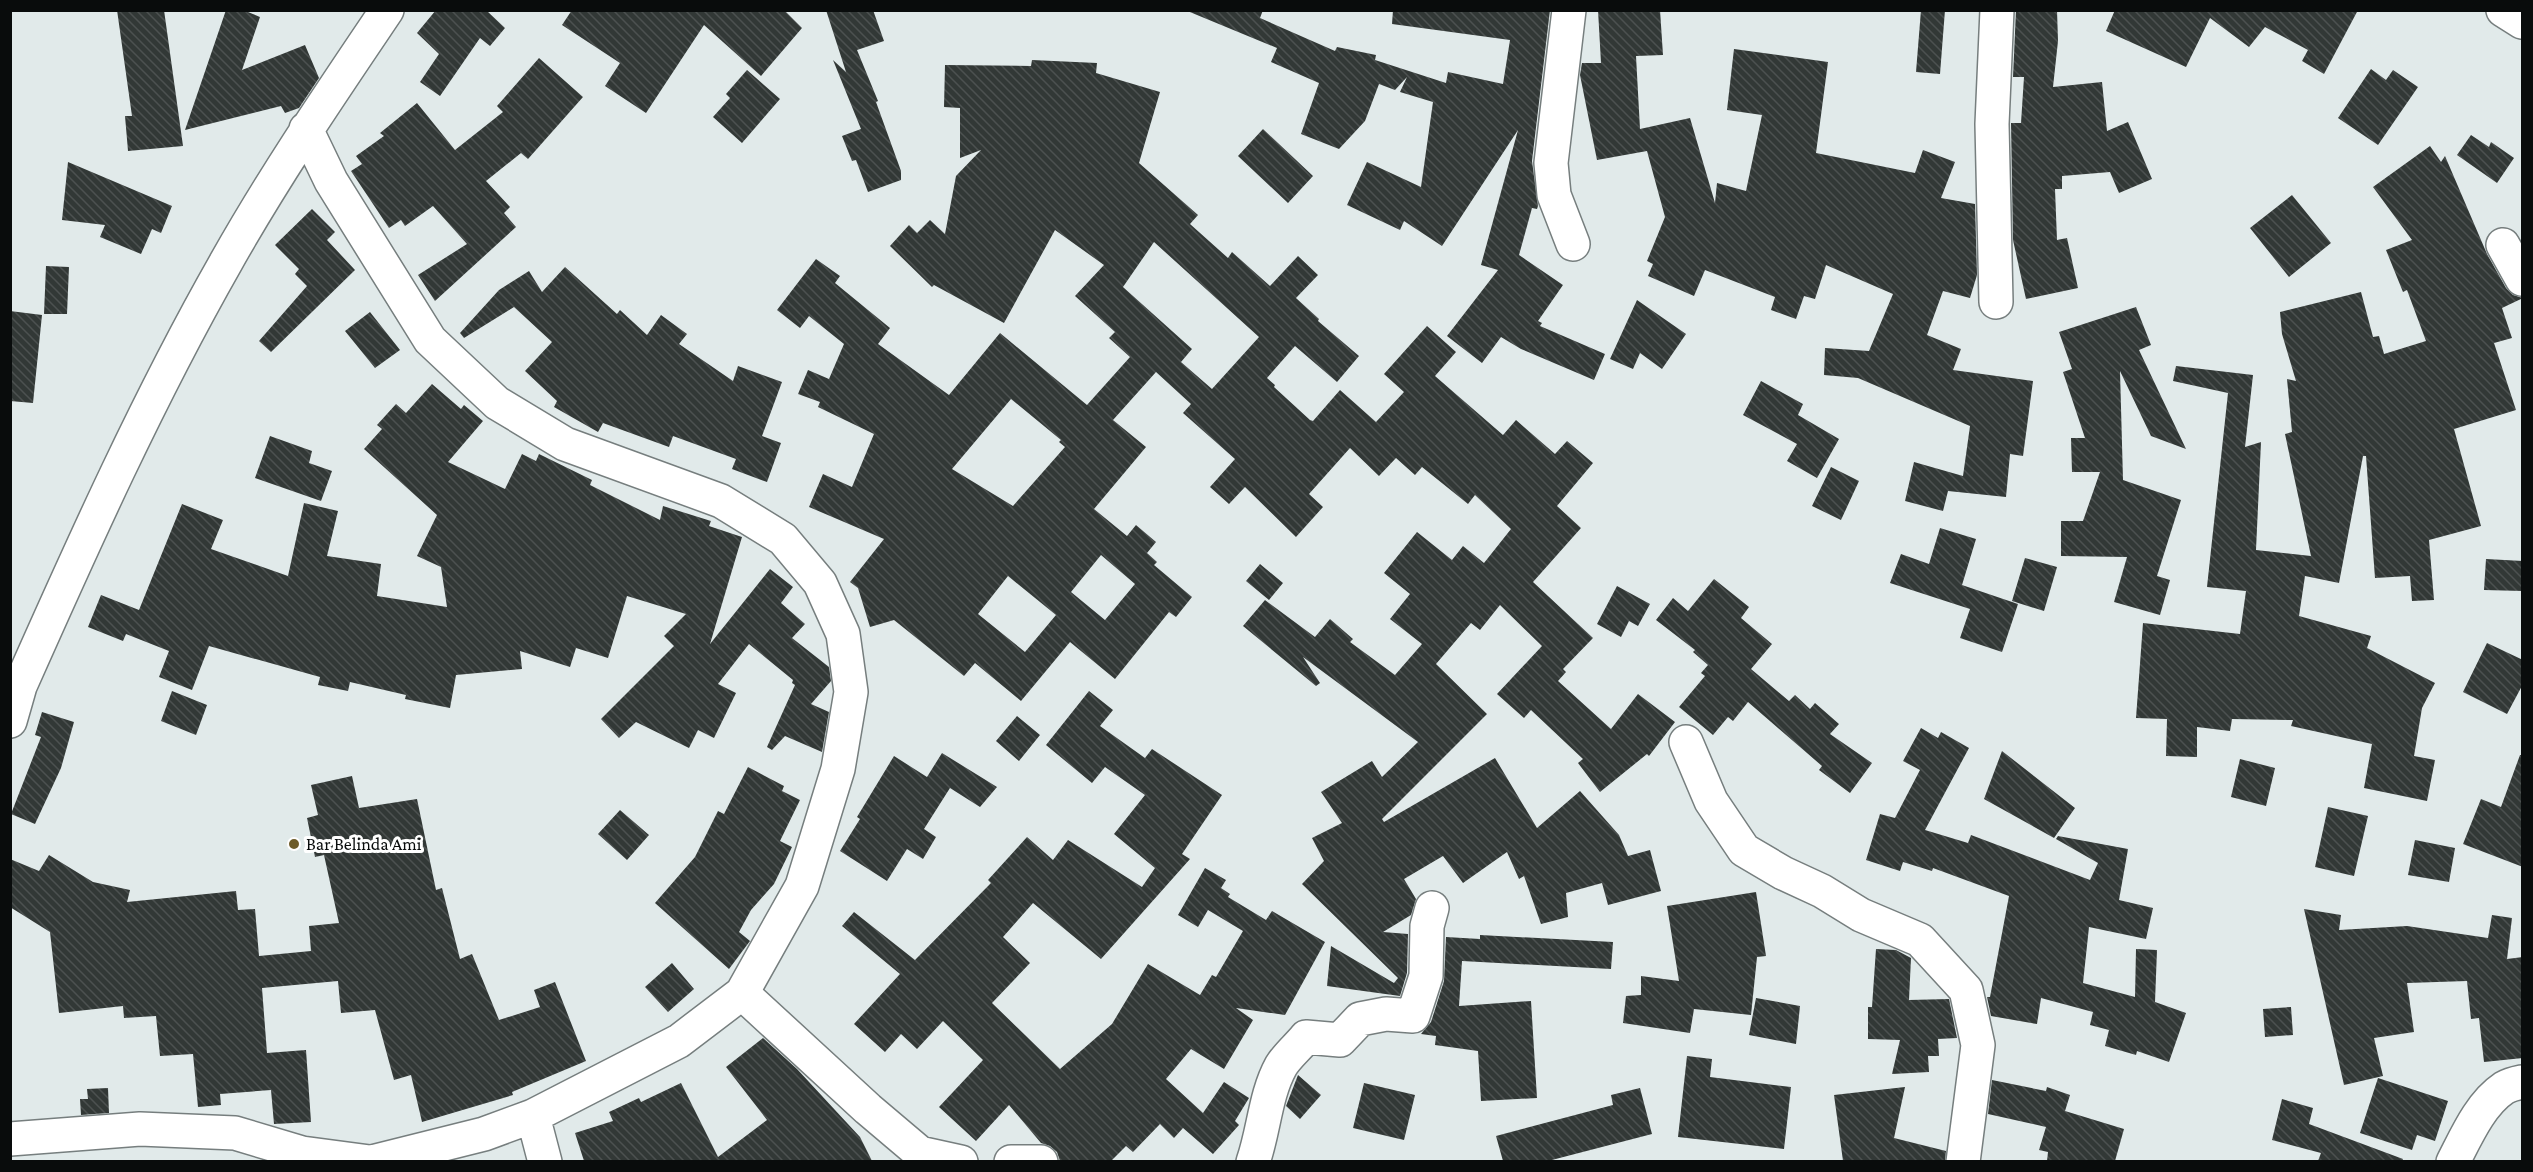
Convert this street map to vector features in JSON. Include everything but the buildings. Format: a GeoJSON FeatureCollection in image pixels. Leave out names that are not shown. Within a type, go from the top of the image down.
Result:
{"type":"FeatureCollection","features":[{"type":"Feature","properties":{"kind":"street"},"geometry":{"type":"LineString","coordinates":[[10,721],[20,686],[152,399],[226,262],[306,129],[387,10]]}},
{"type":"Feature","properties":{"kind":"street"},"geometry":{"type":"LineString","coordinates":[[1569,10],[1551,163],[1554,195],[1573,244]]}},
{"type":"Feature","properties":{"kind":"street"},"geometry":{"type":"LineString","coordinates":[[1996,302],[1992,124],[1997,10]]}},
{"type":"Feature","properties":{"kind":"street"},"geometry":{"type":"LineString","coordinates":[[2503,10],[2523,22]]}},
{"type":"Feature","properties":{"kind":"street"},"geometry":{"type":"LineString","coordinates":[[10,1139],[140,1129],[236,1133],[302,1153],[371,1161],[484,1134],[533,1116],[679,1041],[742,993],[802,886],[838,770],[851,692],[843,634],[820,583],[783,539],[722,501],[565,444],[497,403],[430,340],[331,181],[306,129]]}},
{"type":"Feature","properties":{"kind":"street"},"geometry":{"type":"LineString","coordinates":[[2503,245],[2523,279]]}},
{"type":"Feature","properties":{"kind":"street"},"geometry":{"type":"LineString","coordinates":[[1686,742],[1711,801],[1744,850],[1861,915],[1920,940],[1966,990],[1978,1045],[1963,1161]]}},
{"type":"Feature","properties":{"kind":"street"},"geometry":{"type":"LineString","coordinates":[[1253,1161],[1263,1133],[1271,1089],[1282,1065],[1306,1037],[1340,1040],[1360,1019],[1386,1014],[1413,1016],[1426,976],[1427,926],[1432,908]]}},
{"type":"Feature","properties":{"kind":"street"},"geometry":{"type":"LineString","coordinates":[[742,993],[920,1153],[961,1161]]}},
{"type":"Feature","properties":{"kind":"street"},"geometry":{"type":"LineString","coordinates":[[2453,1161],[2476,1119],[2489,1104],[2505,1087],[2523,1082]]}},
{"type":"Feature","properties":{"kind":"street"},"geometry":{"type":"LineString","coordinates":[[533,1116],[545,1161]]}},
{"type":"Feature","properties":{"kind":"street"},"geometry":{"type":"LineString","coordinates":[[1011,1161],[1041,1161]]}},
{"type":"Feature","properties":{"kind":"place","name":"Bar Belinda Ami"},"geometry":{"type":"Point","coordinates":[294,844]}}]}
